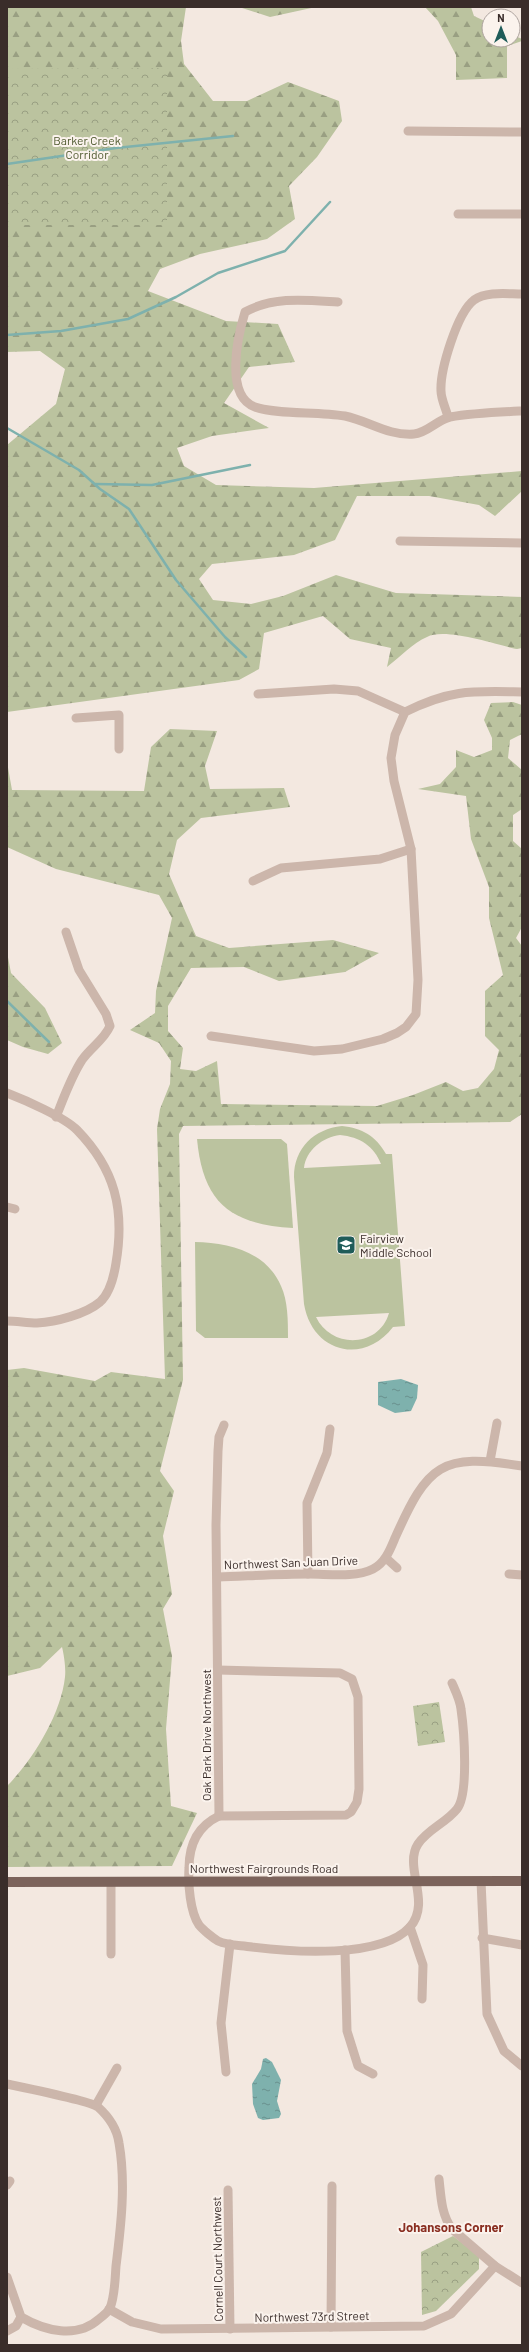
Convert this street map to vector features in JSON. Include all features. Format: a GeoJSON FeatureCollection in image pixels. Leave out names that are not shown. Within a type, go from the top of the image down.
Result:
{"type":"FeatureCollection","features":[{"type":"Feature","properties":{"kind":"main road","name":"Northwest Fairgrounds Road"},"geometry":{"type":"LineString","coordinates":[[7,1882],[522,1881]]}},
{"type":"Feature","properties":{"kind":"street"},"geometry":{"type":"LineString","coordinates":[[408,131],[522,132]]}},
{"type":"Feature","properties":{"kind":"street"},"geometry":{"type":"LineString","coordinates":[[458,214],[522,214]]}},
{"type":"Feature","properties":{"kind":"street"},"geometry":{"type":"LineString","coordinates":[[448,417],[441,392],[442,376],[452,340],[468,306],[475,300],[486,295],[522,294]]}},
{"type":"Feature","properties":{"kind":"street"},"geometry":{"type":"LineString","coordinates":[[338,302],[285,299],[254,307],[245,312],[235,359],[238,384],[245,401],[254,406],[267,410],[346,416],[399,434],[416,434],[448,417],[518,412]]}},
{"type":"Feature","properties":{"kind":"street"},"geometry":{"type":"LineString","coordinates":[[400,542],[522,543]]}},
{"type":"Feature","properties":{"kind":"street"},"geometry":{"type":"LineString","coordinates":[[258,694],[334,689],[358,692],[406,712]]}},
{"type":"Feature","properties":{"kind":"street"},"geometry":{"type":"LineString","coordinates":[[211,1036],[314,1051],[342,1049],[383,1039],[406,1027],[416,1014],[418,980],[410,849],[394,781],[391,758],[395,735],[406,712],[444,695],[470,691],[522,692]]}},
{"type":"Feature","properties":{"kind":"street"},"geometry":{"type":"LineString","coordinates":[[76,718],[119,715],[119,749]]}},
{"type":"Feature","properties":{"kind":"street"},"geometry":{"type":"LineString","coordinates":[[252,881],[281,868],[380,860],[410,849]]}},
{"type":"Feature","properties":{"kind":"street"},"geometry":{"type":"LineString","coordinates":[[56,1117],[82,1060],[106,1035],[110,1026],[106,1014],[79,970],[66,932]]}},
{"type":"Feature","properties":{"kind":"street"},"geometry":{"type":"LineString","coordinates":[[7,1093],[75,1128],[98,1155],[113,1186],[118,1205],[120,1243],[114,1274],[108,1290],[101,1301],[90,1309],[62,1318],[38,1323],[7,1321]]}},
{"type":"Feature","properties":{"kind":"street"},"geometry":{"type":"LineString","coordinates":[[490,1461],[497,1423]]}},
{"type":"Feature","properties":{"kind":"street","name":"Oak Park Drive Northwest"},"geometry":{"type":"LineString","coordinates":[[224,1425],[218,1451],[216,1525],[218,1577],[219,1816],[206,1822],[199,1830],[193,1843],[189,1858],[191,1898],[199,1925],[218,1941],[274,1951],[345,1950],[384,1943],[402,1935],[410,1927]]}},
{"type":"Feature","properties":{"kind":"street"},"geometry":{"type":"LineString","coordinates":[[308,1574],[307,1503],[327,1453],[330,1429]]}},
{"type":"Feature","properties":{"kind":"street"},"geometry":{"type":"LineString","coordinates":[[397,1568],[386,1558],[406,1512],[428,1478],[441,1468],[475,1460],[522,1466]]}},
{"type":"Feature","properties":{"kind":"street","name":"Northwest San Juan Drive"},"geometry":{"type":"LineString","coordinates":[[218,1577],[361,1572],[373,1569],[386,1558]]}},
{"type":"Feature","properties":{"kind":"street"},"geometry":{"type":"LineString","coordinates":[[509,1574],[522,1575]]}},
{"type":"Feature","properties":{"kind":"street"},"geometry":{"type":"LineString","coordinates":[[218,1670],[340,1673],[352,1679],[358,1698],[359,1789],[357,1802],[346,1815],[219,1816]]}},
{"type":"Feature","properties":{"kind":"street"},"geometry":{"type":"LineString","coordinates":[[422,1999],[423,1965],[410,1927],[418,1912],[417,1881],[414,1862],[416,1846],[429,1832],[456,1811],[464,1798],[465,1767],[461,1709],[452,1683]]}},
{"type":"Feature","properties":{"kind":"street"},"geometry":{"type":"LineString","coordinates":[[481,1881],[482,1938],[487,2014],[504,2051],[522,2066]]}},
{"type":"Feature","properties":{"kind":"street"},"geometry":{"type":"LineString","coordinates":[[111,1882],[111,1954]]}},
{"type":"Feature","properties":{"kind":"street"},"geometry":{"type":"LineString","coordinates":[[482,1938],[522,1945]]}},
{"type":"Feature","properties":{"kind":"street"},"geometry":{"type":"LineString","coordinates":[[226,2072],[221,2024],[230,1944]]}},
{"type":"Feature","properties":{"kind":"street"},"geometry":{"type":"LineString","coordinates":[[345,1950],[347,2032],[358,2066],[373,2074]]}},
{"type":"Feature","properties":{"kind":"street"},"geometry":{"type":"LineString","coordinates":[[96,2105],[117,2068]]}},
{"type":"Feature","properties":{"kind":"street"},"geometry":{"type":"LineString","coordinates":[[7,2084],[96,2105],[114,2127],[119,2142],[122,2181],[121,2221],[114,2290],[109,2309],[90,2327],[66,2331],[44,2327],[21,2317],[7,2277]]}},
{"type":"Feature","properties":{"kind":"street"},"geometry":{"type":"LineString","coordinates":[[439,2179],[441,2207],[447,2222],[461,2238],[495,2266],[522,2283]]}},
{"type":"Feature","properties":{"kind":"street"},"geometry":{"type":"LineString","coordinates":[[331,2327],[332,2186]]}},
{"type":"Feature","properties":{"kind":"street","name":"Cornell Court Northwest"},"geometry":{"type":"LineString","coordinates":[[228,2190],[230,2329]]}},
{"type":"Feature","properties":{"kind":"street","name":"Northwest 73rd Street"},"geometry":{"type":"LineString","coordinates":[[109,2309],[132,2322],[161,2329],[424,2326],[439,2321],[460,2305],[495,2266]]}},
{"type":"Feature","properties":{"kind":"street"},"geometry":{"type":"LineString","coordinates":[[7,2331],[16,2326],[21,2317]]}},
{"type":"Feature","properties":{"kind":"green space"},"geometry":{"type":"Polygon","coordinates":[[[7,7],[186,7],[181,41],[184,64],[213,101],[247,101],[288,82],[339,101],[342,121],[317,157],[289,186],[295,219],[267,239],[200,254],[160,269],[148,291],[226,321],[278,324],[295,362],[249,367],[224,403],[269,428],[212,436],[177,448],[184,466],[216,485],[314,488],[522,471],[522,491],[495,516],[479,505],[429,496],[357,496],[335,540],[294,555],[212,564],[199,579],[213,600],[251,604],[283,596],[336,575],[396,593],[522,597],[522,648],[517,649],[458,635],[435,634],[417,643],[387,667],[391,648],[350,639],[323,616],[264,633],[259,669],[239,680],[7,712],[7,445],[56,404],[65,369],[40,351],[7,352],[7,7]]]}},
{"type":"Feature","properties":{"kind":"green space"},"geometry":{"type":"Polygon","coordinates":[[[239,7],[316,7],[270,17],[239,7]]]}},
{"type":"Feature","properties":{"kind":"green space"},"geometry":{"type":"Polygon","coordinates":[[[425,7],[471,7],[474,16],[481,19],[481,48],[507,48],[507,78],[456,80],[456,55],[438,21],[425,7]]]}},
{"type":"Feature","properties":{"kind":"green space","name":"Barker Creek Corridor"},"geometry":{"type":"Polygon","coordinates":[[[167,68],[167,225],[7,225],[7,69],[167,68]]]}},
{"type":"Feature","properties":{"kind":"green space"},"geometry":{"type":"Polygon","coordinates":[[[513,702],[522,705],[522,734],[510,740],[508,758],[522,770],[522,809],[513,815],[513,841],[522,849],[522,927],[516,938],[522,946],[522,1114],[510,1122],[183,1126],[179,1134],[183,1380],[160,1471],[174,1491],[163,1536],[172,1594],[163,1609],[172,1656],[166,1729],[171,1806],[197,1813],[172,1866],[7,1867],[7,1786],[36,1750],[52,1721],[62,1691],[65,1677],[65,1662],[62,1647],[40,1668],[7,1676],[7,1370],[24,1368],[95,1381],[111,1372],[165,1379],[157,1129],[160,1109],[170,1084],[171,1061],[159,1043],[130,1030],[155,1013],[156,991],[172,918],[159,895],[56,869],[7,847],[7,762],[12,790],[144,791],[151,747],[170,729],[217,731],[205,766],[210,789],[284,788],[290,807],[201,818],[177,840],[169,874],[196,936],[229,948],[333,940],[379,953],[345,972],[279,981],[244,967],[191,968],[168,1006],[168,1031],[183,1048],[180,1069],[196,1071],[217,1061],[221,1104],[377,1106],[413,1095],[446,1082],[463,1091],[478,1088],[494,1069],[499,1050],[485,1036],[485,991],[503,975],[489,918],[489,887],[471,839],[466,796],[418,789],[440,784],[456,767],[456,750],[474,757],[492,750],[492,738],[484,720],[491,703],[513,702]]]}},
{"type":"Feature","properties":{"kind":"green space"},"geometry":{"type":"Polygon","coordinates":[[[7,952],[11,973],[45,1008],[62,1043],[48,1054],[23,1047],[7,1040],[7,952]]]}},
{"type":"Feature","properties":{"kind":"green space"},"geometry":{"type":"Polygon","coordinates":[[[342,1126],[362,1131],[378,1142],[386,1154],[392,1154],[405,1326],[393,1327],[381,1339],[368,1347],[354,1350],[340,1348],[328,1343],[317,1333],[309,1320],[304,1304],[294,1177],[295,1167],[302,1149],[308,1142],[323,1131],[342,1126]],[[340,1135],[327,1138],[316,1146],[305,1161],[304,1168],[381,1164],[370,1147],[360,1140],[340,1135]],[[389,1313],[316,1317],[323,1327],[332,1335],[343,1339],[354,1340],[365,1338],[375,1333],[384,1325],[389,1313]]]}},
{"type":"Feature","properties":{"kind":"green space"},"geometry":{"type":"Polygon","coordinates":[[[197,1139],[281,1139],[287,1144],[293,1228],[271,1226],[252,1221],[237,1215],[224,1206],[213,1194],[206,1179],[200,1161],[197,1139]]]}},
{"type":"Feature","properties":{"kind":"green space"},"geometry":{"type":"Polygon","coordinates":[[[195,1242],[220,1244],[233,1247],[245,1251],[266,1264],[281,1286],[285,1298],[288,1338],[205,1338],[196,1331],[195,1242]]]}},
{"type":"Feature","properties":{"kind":"green space"},"geometry":{"type":"Polygon","coordinates":[[[439,1702],[445,1742],[418,1746],[413,1706],[439,1702]]]}},
{"type":"Feature","properties":{"kind":"green space"},"geometry":{"type":"Polygon","coordinates":[[[453,2236],[479,2256],[479,2269],[436,2311],[422,2315],[421,2252],[453,2236]]]}},
{"type":"Feature","properties":{"kind":"water"},"geometry":{"type":"Polygon","coordinates":[[[401,1379],[418,1385],[417,1398],[411,1411],[395,1413],[378,1405],[378,1382],[401,1379]]]}},
{"type":"Feature","properties":{"kind":"water"},"geometry":{"type":"Polygon","coordinates":[[[266,2058],[272,2062],[281,2080],[277,2101],[281,2114],[279,2118],[263,2120],[258,2118],[253,2104],[252,2084],[261,2069],[263,2059],[266,2058]]]}},
{"type":"Feature","properties":{"kind":"waterway"},"geometry":{"type":"LineString","coordinates":[[7,164],[116,148],[233,136]]}},
{"type":"Feature","properties":{"kind":"waterway"},"geometry":{"type":"LineString","coordinates":[[7,335],[61,331],[128,319],[176,297],[218,273],[285,251],[330,202]]}},
{"type":"Feature","properties":{"kind":"waterway"},"geometry":{"type":"LineString","coordinates":[[7,428],[79,470],[100,489],[129,509],[176,580],[225,637],[246,657]]}},
{"type":"Feature","properties":{"kind":"waterway"},"geometry":{"type":"LineString","coordinates":[[95,484],[152,485],[250,465]]}},
{"type":"Feature","properties":{"kind":"waterway"},"geometry":{"type":"LineString","coordinates":[[7,1001],[49,1042]]}},
{"type":"Feature","properties":{"kind":"place","name":"Fairview Middle School"},"geometry":{"type":"Point","coordinates":[346,1245]}},
{"type":"Feature","properties":{"kind":"district","name":"Johansons Corner"},"geometry":{"type":"Point","coordinates":[451,2227]}}]}
